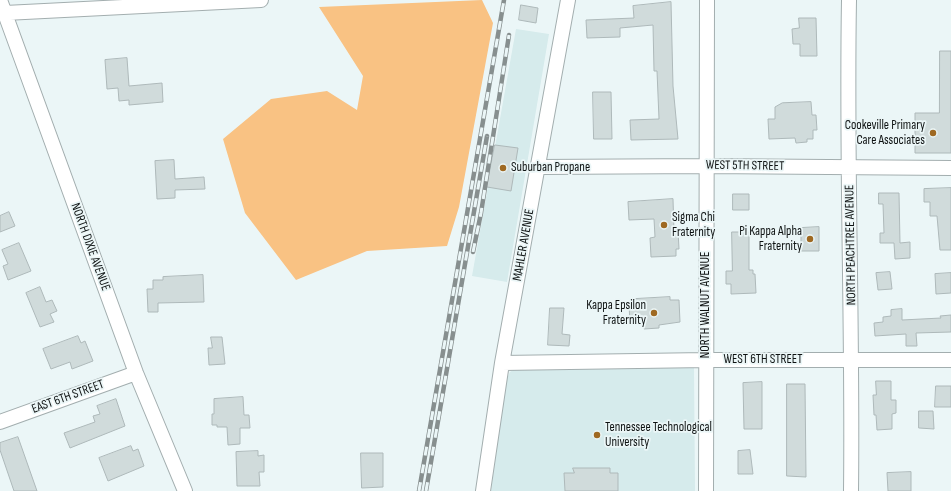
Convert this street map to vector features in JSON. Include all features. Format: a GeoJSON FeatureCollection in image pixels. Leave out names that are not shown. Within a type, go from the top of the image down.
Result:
{"type":"FeatureCollection","features":[{"type":"Feature","properties":{"kind":"street"},"geometry":{"type":"LineString","coordinates":[[2,7],[261,0]]}},
{"type":"Feature","properties":{"kind":"street","name":"MAHLER AVENUE"},"geometry":{"type":"LineString","coordinates":[[483,491],[502,363],[568,0]]}},
{"type":"Feature","properties":{"kind":"street","name":"NORTH WALNUT AVENUE"},"geometry":{"type":"LineString","coordinates":[[706,491],[707,0]]}},
{"type":"Feature","properties":{"kind":"street","name":"NORTH PEACHTREE AVENUE"},"geometry":{"type":"LineString","coordinates":[[849,0],[848,105],[852,360],[851,491]]}},
{"type":"Feature","properties":{"kind":"street","name":"NORTH DIXIE AVENUE"},"geometry":{"type":"LineString","coordinates":[[2,7],[136,373],[185,491]]}},
{"type":"Feature","properties":{"kind":"street","name":"WEST 5TH STREET"},"geometry":{"type":"LineString","coordinates":[[538,167],[706,166],[951,168]]}},
{"type":"Feature","properties":{"kind":"street","name":"WEST 6TH STREET"},"geometry":{"type":"LineString","coordinates":[[502,363],[706,360],[951,360]]}},
{"type":"Feature","properties":{"kind":"street","name":"EAST 6TH STREET"},"geometry":{"type":"LineString","coordinates":[[0,422],[136,373]]}},
{"type":"Feature","properties":{"kind":"shaded area"},"geometry":{"type":"Polygon","coordinates":[[[482,0],[493,23],[459,207],[447,246],[367,251],[296,280],[245,213],[223,139],[271,99],[327,91],[357,110],[363,76],[319,7],[482,0]]]}},
{"type":"Feature","properties":{"kind":"shaded area"},"geometry":{"type":"Polygon","coordinates":[[[516,29],[549,34],[507,282],[472,276],[516,29]]]}},
{"type":"Feature","properties":{"kind":"shaded area","name":"Tennessee Technological University"},"geometry":{"type":"Polygon","coordinates":[[[694,365],[695,491],[491,491],[506,380],[510,372],[518,367],[694,365]]]}},
{"type":"Feature","properties":{"kind":"building"},"geometry":{"type":"Polygon","coordinates":[[[671,2],[673,86],[678,139],[631,140],[630,120],[659,119],[657,71],[654,71],[653,25],[620,28],[620,37],[587,38],[586,20],[634,18],[633,6],[671,2]]]}},
{"type":"Feature","properties":{"kind":"building"},"geometry":{"type":"Polygon","coordinates":[[[521,5],[538,8],[536,23],[519,20],[521,5]]]}},
{"type":"Feature","properties":{"kind":"building"},"geometry":{"type":"Polygon","coordinates":[[[799,18],[816,18],[817,56],[800,56],[800,44],[793,44],[792,29],[799,28],[799,18]]]}},
{"type":"Feature","properties":{"kind":"building","name":"Cookeville Primary Care Associates"},"geometry":{"type":"Polygon","coordinates":[[[940,51],[951,51],[951,153],[915,153],[915,113],[939,113],[940,51]]]}},
{"type":"Feature","properties":{"kind":"building"},"geometry":{"type":"Polygon","coordinates":[[[127,58],[129,86],[162,83],[163,102],[129,105],[129,100],[119,101],[118,88],[107,89],[105,60],[127,58]]]}},
{"type":"Feature","properties":{"kind":"building"},"geometry":{"type":"Polygon","coordinates":[[[593,92],[611,92],[612,139],[594,139],[593,92]]]}},
{"type":"Feature","properties":{"kind":"building"},"geometry":{"type":"Polygon","coordinates":[[[811,102],[812,115],[816,115],[817,130],[813,130],[813,139],[807,139],[807,142],[796,143],[795,138],[769,139],[768,119],[775,119],[775,107],[782,103],[811,102]]]}},
{"type":"Feature","properties":{"kind":"building","name":"Suburban Propane"},"geometry":{"type":"Polygon","coordinates":[[[495,145],[518,148],[511,191],[487,187],[495,145]]]}},
{"type":"Feature","properties":{"kind":"building"},"geometry":{"type":"Polygon","coordinates":[[[174,160],[175,179],[204,177],[205,189],[175,190],[175,198],[157,199],[155,161],[174,160]]]}},
{"type":"Feature","properties":{"kind":"building"},"geometry":{"type":"Polygon","coordinates":[[[951,188],[951,250],[940,250],[937,216],[930,216],[930,202],[924,202],[924,189],[951,188]]]}},
{"type":"Feature","properties":{"kind":"building"},"geometry":{"type":"Polygon","coordinates":[[[879,193],[899,193],[900,243],[910,242],[910,258],[895,259],[894,243],[880,243],[880,233],[884,233],[883,204],[879,204],[879,193]]]}},
{"type":"Feature","properties":{"kind":"building"},"geometry":{"type":"Polygon","coordinates":[[[733,194],[749,194],[749,210],[733,210],[733,194]]]}},
{"type":"Feature","properties":{"kind":"building","name":"Sigma Chi Fraternity"},"geometry":{"type":"Polygon","coordinates":[[[673,199],[674,231],[678,230],[679,249],[676,249],[676,256],[651,257],[650,238],[655,237],[654,219],[629,220],[628,202],[673,199]]]}},
{"type":"Feature","properties":{"kind":"building"},"geometry":{"type":"Polygon","coordinates":[[[9,212],[15,226],[0,232],[0,216],[9,212]]]}},
{"type":"Feature","properties":{"kind":"building","name":"Pi Kappa Alpha Fraternity"},"geometry":{"type":"Polygon","coordinates":[[[819,227],[819,251],[801,251],[801,228],[819,227]]]}},
{"type":"Feature","properties":{"kind":"building"},"geometry":{"type":"Polygon","coordinates":[[[732,232],[749,232],[749,270],[753,270],[753,274],[755,274],[756,293],[731,294],[731,284],[726,284],[726,271],[732,271],[732,232]]]}},
{"type":"Feature","properties":{"kind":"building"},"geometry":{"type":"Polygon","coordinates":[[[19,243],[31,271],[8,280],[3,266],[8,264],[2,250],[19,243]]]}},
{"type":"Feature","properties":{"kind":"building"},"geometry":{"type":"Polygon","coordinates":[[[890,272],[892,289],[878,290],[876,273],[890,272]]]}},
{"type":"Feature","properties":{"kind":"building"},"geometry":{"type":"Polygon","coordinates":[[[951,273],[951,293],[936,294],[935,274],[951,273]]]}},
{"type":"Feature","properties":{"kind":"building"},"geometry":{"type":"Polygon","coordinates":[[[203,275],[204,302],[158,303],[158,312],[148,312],[147,289],[153,289],[153,280],[163,280],[163,277],[203,275]]]}},
{"type":"Feature","properties":{"kind":"building"},"geometry":{"type":"Polygon","coordinates":[[[40,287],[46,302],[52,300],[57,311],[50,314],[54,322],[40,327],[26,293],[40,287]]]}},
{"type":"Feature","properties":{"kind":"building","name":"Kappa Epsilon Fraternity"},"geometry":{"type":"Polygon","coordinates":[[[670,297],[670,300],[679,300],[680,322],[659,325],[659,328],[644,329],[644,323],[630,324],[629,304],[636,303],[635,299],[670,297]]]}},
{"type":"Feature","properties":{"kind":"building"},"geometry":{"type":"Polygon","coordinates":[[[550,308],[564,308],[562,334],[570,335],[569,346],[548,345],[550,308]]]}},
{"type":"Feature","properties":{"kind":"building"},"geometry":{"type":"Polygon","coordinates":[[[902,309],[902,320],[941,318],[940,316],[951,315],[951,332],[916,333],[917,346],[906,346],[906,334],[875,336],[874,323],[883,322],[883,317],[891,316],[891,310],[902,309]]]}},
{"type":"Feature","properties":{"kind":"building"},"geometry":{"type":"Polygon","coordinates":[[[78,336],[81,343],[85,341],[93,361],[72,369],[70,362],[51,369],[43,349],[78,336]]]}},
{"type":"Feature","properties":{"kind":"building"},"geometry":{"type":"Polygon","coordinates":[[[211,337],[222,337],[225,364],[209,365],[208,348],[212,348],[211,337]]]}},
{"type":"Feature","properties":{"kind":"building"},"geometry":{"type":"Polygon","coordinates":[[[876,381],[891,381],[891,400],[896,400],[896,413],[892,414],[892,429],[877,430],[876,415],[874,415],[873,395],[876,395],[876,381]]]}},
{"type":"Feature","properties":{"kind":"building"},"geometry":{"type":"Polygon","coordinates":[[[762,382],[762,429],[744,429],[743,383],[762,382]]]}},
{"type":"Feature","properties":{"kind":"building"},"geometry":{"type":"Polygon","coordinates":[[[787,384],[805,384],[806,477],[787,476],[787,384]]]}},
{"type":"Feature","properties":{"kind":"building"},"geometry":{"type":"Polygon","coordinates":[[[936,386],[951,386],[951,407],[935,407],[936,386]]]}},
{"type":"Feature","properties":{"kind":"building"},"geometry":{"type":"Polygon","coordinates":[[[243,397],[244,415],[249,415],[250,428],[240,428],[240,444],[228,445],[227,427],[217,427],[217,425],[212,425],[214,399],[243,397]]]}},
{"type":"Feature","properties":{"kind":"building"},"geometry":{"type":"Polygon","coordinates":[[[116,399],[125,426],[70,448],[64,433],[95,422],[93,416],[100,414],[97,406],[116,399]]]}},
{"type":"Feature","properties":{"kind":"building"},"geometry":{"type":"Polygon","coordinates":[[[919,411],[933,411],[934,429],[919,428],[919,411]]]}},
{"type":"Feature","properties":{"kind":"building"},"geometry":{"type":"Polygon","coordinates":[[[18,437],[37,491],[14,491],[0,450],[0,443],[18,437]]]}},
{"type":"Feature","properties":{"kind":"building"},"geometry":{"type":"Polygon","coordinates":[[[131,446],[133,451],[138,449],[144,466],[108,481],[99,458],[131,446]]]}},
{"type":"Feature","properties":{"kind":"building"},"geometry":{"type":"Polygon","coordinates":[[[750,450],[753,474],[738,474],[738,451],[750,450]]]}},
{"type":"Feature","properties":{"kind":"building"},"geometry":{"type":"Polygon","coordinates":[[[258,451],[258,456],[264,455],[264,472],[259,472],[260,486],[237,486],[236,452],[258,451]]]}},
{"type":"Feature","properties":{"kind":"building"},"geometry":{"type":"Polygon","coordinates":[[[361,453],[383,453],[383,487],[362,488],[361,453]]]}},
{"type":"Feature","properties":{"kind":"building"},"geometry":{"type":"Polygon","coordinates":[[[573,468],[610,468],[610,473],[618,473],[618,491],[565,491],[564,473],[574,473],[573,468]]]}},
{"type":"Feature","properties":{"kind":"building"},"geometry":{"type":"Polygon","coordinates":[[[911,472],[911,491],[888,491],[887,473],[911,472]]]}},
{"type":"Feature","properties":{"kind":"railway"},"geometry":{"type":"LineString","coordinates":[[419,491],[504,0]]}},
{"type":"Feature","properties":{"kind":"railway"},"geometry":{"type":"LineString","coordinates":[[473,252],[481,213],[509,35]]}},
{"type":"Feature","properties":{"kind":"railway"},"geometry":{"type":"LineString","coordinates":[[426,491],[487,136]]}},
{"type":"Feature","properties":{"kind":"place","name":"Cookeville Primary Care Associates"},"geometry":{"type":"Point","coordinates":[933,133]}},
{"type":"Feature","properties":{"kind":"place","name":"Suburban Propane"},"geometry":{"type":"Point","coordinates":[503,168]}},
{"type":"Feature","properties":{"kind":"place","name":"Sigma Chi Fraternity"},"geometry":{"type":"Point","coordinates":[664,225]}},
{"type":"Feature","properties":{"kind":"place","name":"Pi Kappa Alpha Fraternity"},"geometry":{"type":"Point","coordinates":[810,239]}},
{"type":"Feature","properties":{"kind":"place","name":"Kappa Epsilon Fraternity"},"geometry":{"type":"Point","coordinates":[654,313]}},
{"type":"Feature","properties":{"kind":"place","name":"Tennessee Technological University"},"geometry":{"type":"Point","coordinates":[597,435]}}]}
